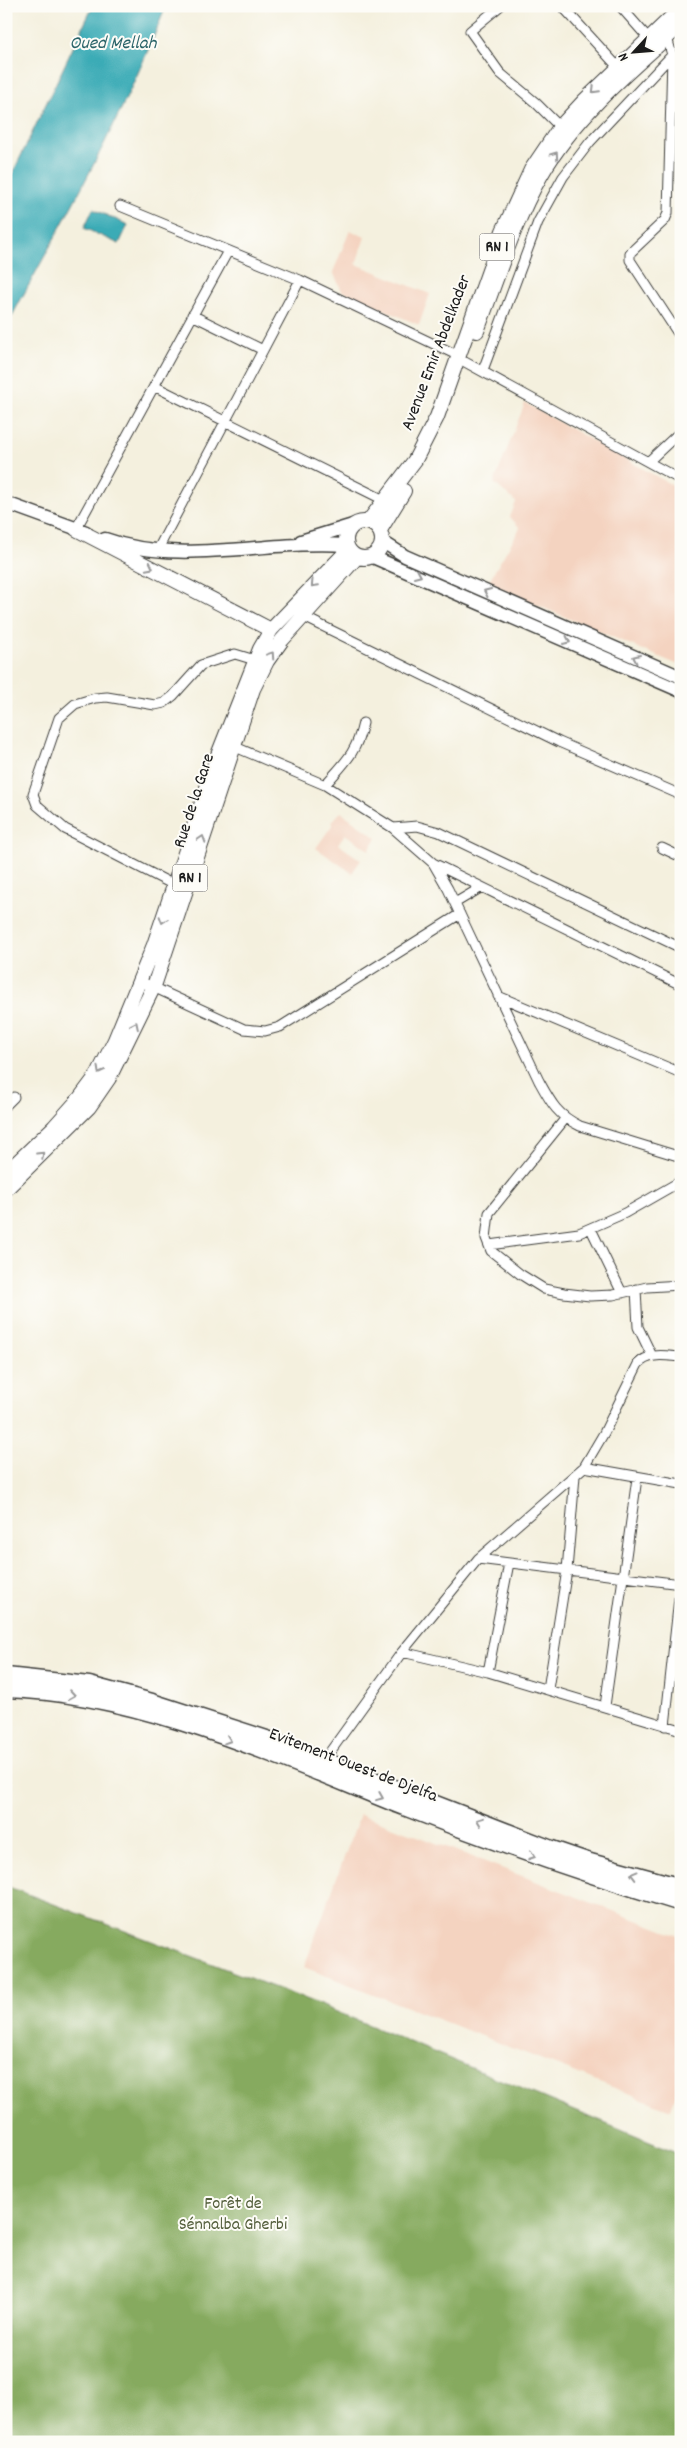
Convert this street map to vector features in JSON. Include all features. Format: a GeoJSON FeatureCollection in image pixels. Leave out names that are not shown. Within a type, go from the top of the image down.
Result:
{"type":"FeatureCollection","features":[{"type":"Feature","properties":{"kind":"highway"},"geometry":{"type":"LineString","coordinates":[[6,1676],[89,1685],[152,1702],[273,1741],[320,1767]]}},
{"type":"Feature","properties":{"kind":"highway","name":"Evitement Ouest de Djelfa"},"geometry":{"type":"LineString","coordinates":[[6,1688],[31,1689],[89,1698],[159,1716],[320,1767],[606,1867],[681,1887]]}},
{"type":"Feature","properties":{"kind":"highway","name":"Evitement Ouest de Djelfa"},"geometry":{"type":"LineString","coordinates":[[320,1767],[533,1856],[681,1903]]}},
{"type":"Feature","properties":{"kind":"main road","name":"Avenue Emir Abdelkader"},"geometry":{"type":"LineString","coordinates":[[377,532],[386,501],[414,460],[437,417],[513,235],[541,174],[569,134],[665,32],[681,8]]}},
{"type":"Feature","properties":{"kind":"main road","name":"Avenue Emir Abdelkader"},"geometry":{"type":"LineString","coordinates":[[377,532],[427,456],[462,359],[488,272],[520,193],[532,170],[560,127],[618,67],[648,38],[681,25]]}},
{"type":"Feature","properties":{"kind":"main road"},"geometry":{"type":"LineString","coordinates":[[6,503],[115,543],[158,549],[204,552],[284,546],[350,551],[368,559],[378,553],[377,532]]}},
{"type":"Feature","properties":{"kind":"main road"},"geometry":{"type":"LineString","coordinates":[[350,551],[346,534],[353,525]]}},
{"type":"Feature","properties":{"kind":"main road"},"geometry":{"type":"LineString","coordinates":[[284,546],[353,525],[377,532],[405,556],[681,677]]}},
{"type":"Feature","properties":{"kind":"main road"},"geometry":{"type":"LineString","coordinates":[[76,529],[271,630]]}},
{"type":"Feature","properties":{"kind":"main road","name":"Rue de la Gare"},"geometry":{"type":"LineString","coordinates":[[6,1173],[61,1120],[98,1074],[116,1040],[140,981],[174,885],[228,745],[253,689],[268,661],[350,551]]}},
{"type":"Feature","properties":{"kind":"main road","name":"Rue de la Gare"},"geometry":{"type":"LineString","coordinates":[[6,1190],[89,1107],[109,1078],[154,986],[255,660],[271,630],[350,551]]}},
{"type":"Feature","properties":{"kind":"main road"},"geometry":{"type":"LineString","coordinates":[[373,556],[681,691]]}},
{"type":"Feature","properties":{"kind":"street"},"geometry":{"type":"LineString","coordinates":[[500,6],[470,31],[500,73],[536,103],[560,127]]}},
{"type":"Feature","properties":{"kind":"street"},"geometry":{"type":"LineString","coordinates":[[562,6],[618,67]]}},
{"type":"Feature","properties":{"kind":"street"},"geometry":{"type":"LineString","coordinates":[[620,6],[648,38]]}},
{"type":"Feature","properties":{"kind":"street"},"geometry":{"type":"LineString","coordinates":[[665,32],[672,55],[668,213],[665,220],[630,253],[630,260],[681,338]]}},
{"type":"Feature","properties":{"kind":"street"},"geometry":{"type":"LineString","coordinates":[[483,370],[538,222],[563,177],[590,142],[672,55]]}},
{"type":"Feature","properties":{"kind":"street"},"geometry":{"type":"LineString","coordinates":[[120,206],[300,280],[462,359],[681,480]]}},
{"type":"Feature","properties":{"kind":"street"},"geometry":{"type":"LineString","coordinates":[[76,529],[228,251]]}},
{"type":"Feature","properties":{"kind":"street"},"geometry":{"type":"LineString","coordinates":[[158,549],[300,280]]}},
{"type":"Feature","properties":{"kind":"street"},"geometry":{"type":"LineString","coordinates":[[192,315],[263,350]]}},
{"type":"Feature","properties":{"kind":"street"},"geometry":{"type":"LineString","coordinates":[[154,386],[386,501]]}},
{"type":"Feature","properties":{"kind":"street"},"geometry":{"type":"LineString","coordinates":[[649,461],[681,431]]}},
{"type":"Feature","properties":{"kind":"street"},"geometry":{"type":"LineString","coordinates":[[302,616],[559,742],[681,795]]}},
{"type":"Feature","properties":{"kind":"street"},"geometry":{"type":"LineString","coordinates":[[174,885],[65,829],[37,805],[33,794],[59,718],[75,704],[95,698],[136,700],[155,706],[164,703],[173,696],[202,665],[235,654],[255,660]]}},
{"type":"Feature","properties":{"kind":"street"},"geometry":{"type":"LineString","coordinates":[[325,785],[352,755],[363,723]]}},
{"type":"Feature","properties":{"kind":"street"},"geometry":{"type":"LineString","coordinates":[[228,745],[325,785],[393,828],[433,863],[681,985]]}},
{"type":"Feature","properties":{"kind":"street"},"geometry":{"type":"LineString","coordinates":[[393,828],[417,826],[439,832],[681,948]]}},
{"type":"Feature","properties":{"kind":"street"},"geometry":{"type":"LineString","coordinates":[[662,848],[681,857]]}},
{"type":"Feature","properties":{"kind":"street"},"geometry":{"type":"LineString","coordinates":[[433,863],[455,903],[498,996],[553,1107],[565,1119],[580,1126],[681,1157]]}},
{"type":"Feature","properties":{"kind":"street"},"geometry":{"type":"LineString","coordinates":[[455,903],[482,887]]}},
{"type":"Feature","properties":{"kind":"street"},"geometry":{"type":"LineString","coordinates":[[140,981],[244,1029],[265,1031],[280,1026],[460,914]]}},
{"type":"Feature","properties":{"kind":"street"},"geometry":{"type":"LineString","coordinates":[[498,996],[681,1073]]}},
{"type":"Feature","properties":{"kind":"street"},"geometry":{"type":"LineString","coordinates":[[6,1105],[14,1098]]}},
{"type":"Feature","properties":{"kind":"street"},"geometry":{"type":"LineString","coordinates":[[565,1119],[489,1213],[486,1238],[489,1245],[503,1262],[544,1289],[590,1296],[681,1285]]}},
{"type":"Feature","properties":{"kind":"street"},"geometry":{"type":"LineString","coordinates":[[489,1245],[579,1234],[625,1213],[681,1181]]}},
{"type":"Feature","properties":{"kind":"street"},"geometry":{"type":"LineString","coordinates":[[591,1229],[622,1293]]}},
{"type":"Feature","properties":{"kind":"street"},"geometry":{"type":"LineString","coordinates":[[636,1289],[638,1327],[652,1356]]}},
{"type":"Feature","properties":{"kind":"street"},"geometry":{"type":"LineString","coordinates":[[320,1767],[402,1652],[478,1559],[584,1468],[604,1434],[638,1364],[643,1359],[652,1356],[681,1357]]}},
{"type":"Feature","properties":{"kind":"street"},"geometry":{"type":"LineString","coordinates":[[584,1468],[681,1484]]}},
{"type":"Feature","properties":{"kind":"street"},"geometry":{"type":"LineString","coordinates":[[548,1689],[568,1570],[575,1476]]}},
{"type":"Feature","properties":{"kind":"street"},"geometry":{"type":"LineString","coordinates":[[605,1706],[637,1478]]}},
{"type":"Feature","properties":{"kind":"street"},"geometry":{"type":"LineString","coordinates":[[478,1559],[624,1578],[680,1583],[665,1726]]}},
{"type":"Feature","properties":{"kind":"street"},"geometry":{"type":"LineString","coordinates":[[488,1672],[509,1563]]}},
{"type":"Feature","properties":{"kind":"street"},"geometry":{"type":"LineString","coordinates":[[402,1652],[488,1672],[681,1730]]}},
{"type":"Feature","properties":{"kind":"shaded area"},"geometry":{"type":"Polygon","coordinates":[[[350,230],[365,237],[356,264],[430,294],[419,325],[342,291],[333,272],[350,230]]]}},
{"type":"Feature","properties":{"kind":"shaded area"},"geometry":{"type":"Polygon","coordinates":[[[525,403],[681,490],[681,666],[487,584],[520,528],[510,517],[516,502],[494,483],[525,403]]]}},
{"type":"Feature","properties":{"kind":"shaded area"},"geometry":{"type":"Polygon","coordinates":[[[341,812],[377,838],[369,850],[345,834],[338,844],[361,860],[352,873],[316,848],[333,824],[331,822],[341,812]]]}},
{"type":"Feature","properties":{"kind":"shaded area"},"geometry":{"type":"Polygon","coordinates":[[[360,1814],[681,1937],[681,2080],[671,2110],[304,1967],[360,1814]]]}},
{"type":"Feature","properties":{"kind":"green space","name":"Forêt de Sénnalba Gherbi"},"geometry":{"type":"Polygon","coordinates":[[[6,1886],[313,2002],[681,2155],[681,2442],[6,2442],[6,1886]]]}},
{"type":"Feature","properties":{"kind":"water","name":"Oued Mellah"},"geometry":{"type":"Polygon","coordinates":[[[93,6],[166,6],[112,129],[6,327],[6,187],[93,6]]]}},
{"type":"Feature","properties":{"kind":"water"},"geometry":{"type":"Polygon","coordinates":[[[93,209],[128,225],[119,244],[84,228],[93,209]]]}}]}
